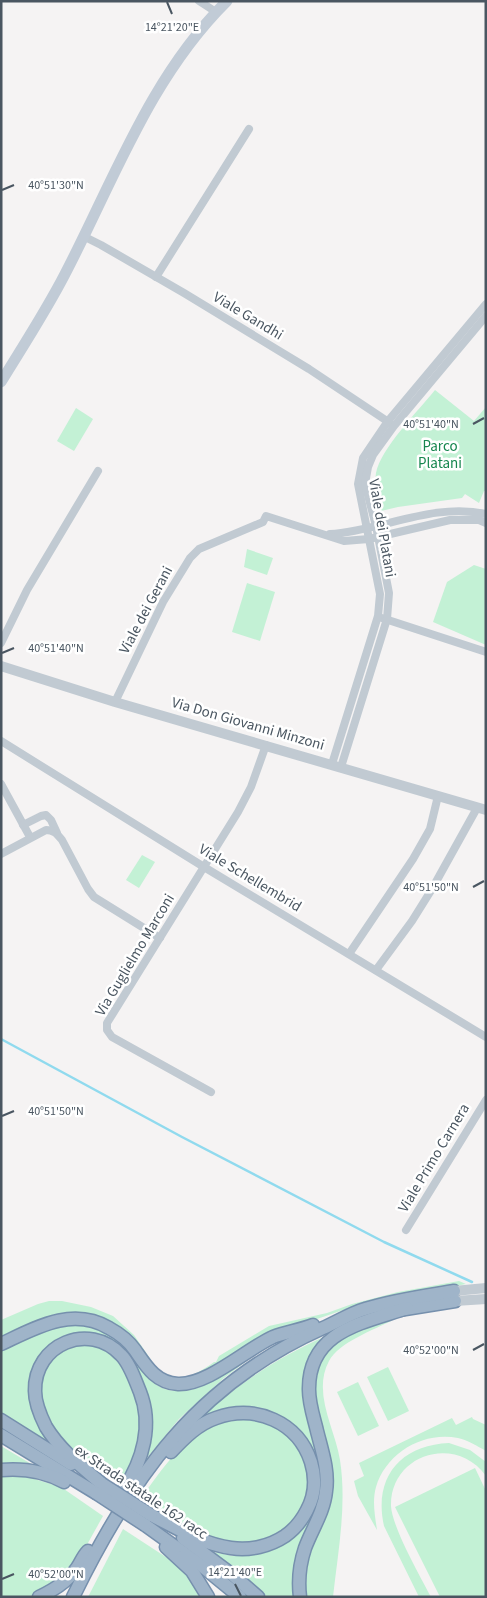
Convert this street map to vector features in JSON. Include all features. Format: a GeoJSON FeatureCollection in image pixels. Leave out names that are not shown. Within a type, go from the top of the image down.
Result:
{"type":"FeatureCollection","features":[{"type":"Feature","properties":{"kind":"highway"},"geometry":{"type":"LineString","coordinates":[[333,1323],[455,1296]]}},
{"type":"Feature","properties":{"kind":"highway"},"geometry":{"type":"LineString","coordinates":[[1,1344],[52,1321],[71,1318],[88,1320],[104,1325],[122,1335],[155,1376],[168,1383],[188,1384],[273,1338],[363,1309],[455,1296]]}},
{"type":"Feature","properties":{"kind":"highway"},"geometry":{"type":"LineString","coordinates":[[300,1597],[300,1569],[303,1556],[325,1501],[327,1481],[326,1469],[308,1392],[309,1376],[313,1364],[323,1347],[340,1332],[407,1308]]}},
{"type":"Feature","properties":{"kind":"highway"},"geometry":{"type":"LineString","coordinates":[[73,1597],[115,1518],[133,1490],[182,1427],[220,1390],[241,1374],[279,1350],[363,1309]]}},
{"type":"Feature","properties":{"kind":"highway"},"geometry":{"type":"LineString","coordinates":[[84,1597],[86,1588],[106,1548],[123,1491],[140,1460],[145,1443],[146,1422],[144,1402],[123,1356],[111,1345],[97,1339],[81,1338],[65,1342],[52,1351],[42,1363],[37,1375],[35,1391],[46,1427],[99,1489]]}},
{"type":"Feature","properties":{"kind":"highway"},"geometry":{"type":"LineString","coordinates":[[133,1490],[156,1471],[182,1440],[194,1430],[216,1418],[236,1414],[258,1414],[286,1426],[299,1439],[314,1470],[314,1488],[311,1504],[298,1524],[275,1543],[255,1548],[233,1549],[196,1538],[148,1520]]}},
{"type":"Feature","properties":{"kind":"highway","name":"ex Strada statale 162 racc"},"geometry":{"type":"LineString","coordinates":[[1,1420],[99,1489],[203,1552],[258,1597]]}},
{"type":"Feature","properties":{"kind":"highway","name":"ex Strada statale 162 racc"},"geometry":{"type":"LineString","coordinates":[[1,1435],[99,1489]]}},
{"type":"Feature","properties":{"kind":"highway"},"geometry":{"type":"LineString","coordinates":[[1,1470],[29,1469],[54,1476],[73,1487],[99,1489]]}},
{"type":"Feature","properties":{"kind":"highway"},"geometry":{"type":"LineString","coordinates":[[148,1520],[192,1571],[208,1597]]}},
{"type":"Feature","properties":{"kind":"highway","name":"ex Strada statale 162 racc"},"geometry":{"type":"LineString","coordinates":[[148,1520],[240,1597]]}},
{"type":"Feature","properties":{"kind":"highway"},"geometry":{"type":"LineString","coordinates":[[39,1597],[49,1592],[76,1570],[85,1554],[104,1536]]}},
{"type":"Feature","properties":{"kind":"main road"},"geometry":{"type":"LineString","coordinates":[[1,382],[65,274],[125,150],[163,81],[192,40],[227,1]]}},
{"type":"Feature","properties":{"kind":"street"},"geometry":{"type":"LineString","coordinates":[[199,1],[216,12]]}},
{"type":"Feature","properties":{"kind":"street"},"geometry":{"type":"LineString","coordinates":[[156,277],[250,129]]}},
{"type":"Feature","properties":{"kind":"street","name":"Viale Gandhi"},"geometry":{"type":"LineString","coordinates":[[83,236],[156,277],[309,369],[391,424]]}},
{"type":"Feature","properties":{"kind":"street","name":"Viale dei Platani"},"geometry":{"type":"LineString","coordinates":[[336,766],[378,616],[380,594],[358,484],[363,458],[484,313]]}},
{"type":"Feature","properties":{"kind":"street","name":"Viale dei Platani"},"geometry":{"type":"LineString","coordinates":[[336,766],[387,619],[389,593],[376,526],[365,484],[368,467],[373,455],[391,424]]}},
{"type":"Feature","properties":{"kind":"street"},"geometry":{"type":"LineString","coordinates":[[1,643],[27,590],[98,471]]}},
{"type":"Feature","properties":{"kind":"street","name":"Viale dei Gerani"},"geometry":{"type":"LineString","coordinates":[[323,535],[351,533],[445,512],[476,512],[486,514]]}},
{"type":"Feature","properties":{"kind":"street","name":"Viale dei Gerani"},"geometry":{"type":"LineString","coordinates":[[115,702],[162,602],[190,558],[199,550],[263,522],[266,516],[344,541],[369,539],[450,520],[479,520],[486,523]]}},
{"type":"Feature","properties":{"kind":"street"},"geometry":{"type":"LineString","coordinates":[[378,616],[486,652]]}},
{"type":"Feature","properties":{"kind":"street","name":"Via Don Giovanni Minzoni"},"geometry":{"type":"LineString","coordinates":[[1,666],[115,702],[482,809]]}},
{"type":"Feature","properties":{"kind":"street","name":"Viale Schellembrid"},"geometry":{"type":"LineString","coordinates":[[1,741],[204,867],[486,1037]]}},
{"type":"Feature","properties":{"kind":"street","name":"Via Guglielmo Marconi"},"geometry":{"type":"LineString","coordinates":[[211,1092],[112,1037],[107,1030],[107,1023],[245,799],[266,745]]}},
{"type":"Feature","properties":{"kind":"street"},"geometry":{"type":"LineString","coordinates":[[1,784],[30,837]]}},
{"type":"Feature","properties":{"kind":"street"},"geometry":{"type":"LineString","coordinates":[[349,954],[413,859],[430,828],[438,796]]}},
{"type":"Feature","properties":{"kind":"street"},"geometry":{"type":"LineString","coordinates":[[376,970],[412,920],[482,809]]}},
{"type":"Feature","properties":{"kind":"street"},"geometry":{"type":"LineString","coordinates":[[23,825],[46,815],[51,820],[94,897],[160,938]]}},
{"type":"Feature","properties":{"kind":"street"},"geometry":{"type":"LineString","coordinates":[[1,854],[46,830],[52,830],[57,833]]}},
{"type":"Feature","properties":{"kind":"street","name":"Viale Primo Carnera"},"geometry":{"type":"LineString","coordinates":[[406,1230],[486,1100]]}},
{"type":"Feature","properties":{"kind":"street"},"geometry":{"type":"LineString","coordinates":[[455,1296],[486,1288]]}},
{"type":"Feature","properties":{"kind":"street"},"geometry":{"type":"LineString","coordinates":[[455,1296],[486,1299]]}},
{"type":"Feature","properties":{"kind":"green space","name":"Parco Platani"},"geometry":{"type":"Polygon","coordinates":[[[435,390],[474,421],[486,407],[486,491],[484,491],[479,503],[465,494],[462,498],[381,511],[375,483],[379,463],[393,441],[435,390]]]}},
{"type":"Feature","properties":{"kind":"green space"},"geometry":{"type":"Polygon","coordinates":[[[76,408],[93,419],[74,451],[57,441],[76,408]]]}},
{"type":"Feature","properties":{"kind":"green space"},"geometry":{"type":"Polygon","coordinates":[[[247,549],[273,558],[267,575],[244,567],[247,549]]]}},
{"type":"Feature","properties":{"kind":"green space"},"geometry":{"type":"Polygon","coordinates":[[[474,565],[486,569],[486,645],[433,622],[447,582],[474,565]]]}},
{"type":"Feature","properties":{"kind":"green space"},"geometry":{"type":"Polygon","coordinates":[[[247,583],[275,592],[260,641],[232,632],[247,583]]]}},
{"type":"Feature","properties":{"kind":"green space"},"geometry":{"type":"Polygon","coordinates":[[[142,855],[155,862],[139,888],[126,880],[142,855]]]}},
{"type":"Feature","properties":{"kind":"green space"},"geometry":{"type":"Polygon","coordinates":[[[459,1281],[466,1284],[358,1305],[314,1320],[199,1378],[176,1380],[170,1377],[188,1376],[198,1372],[216,1362],[219,1356],[269,1326],[327,1313],[352,1304],[398,1292],[459,1281]]]}},
{"type":"Feature","properties":{"kind":"green space"},"geometry":{"type":"Polygon","coordinates":[[[49,1301],[62,1301],[91,1307],[113,1316],[134,1335],[160,1373],[86,1314],[1,1338],[1,1320],[49,1301]]]}},
{"type":"Feature","properties":{"kind":"green space"},"geometry":{"type":"Polygon","coordinates":[[[393,1320],[358,1337],[341,1348],[329,1361],[324,1373],[323,1385],[326,1410],[340,1460],[342,1477],[341,1528],[333,1597],[306,1597],[308,1563],[327,1449],[314,1389],[317,1369],[323,1356],[336,1342],[372,1324],[393,1320]]]}},
{"type":"Feature","properties":{"kind":"green space"},"geometry":{"type":"Polygon","coordinates":[[[77,1325],[104,1332],[113,1337],[124,1346],[155,1384],[166,1389],[180,1391],[198,1388],[248,1360],[224,1378],[179,1419],[146,1459],[151,1429],[144,1387],[98,1337],[40,1357],[40,1429],[51,1445],[1,1414],[1,1350],[57,1326],[77,1325]]]}},
{"type":"Feature","properties":{"kind":"green space"},"geometry":{"type":"Polygon","coordinates":[[[326,1336],[314,1349],[308,1360],[303,1391],[319,1456],[322,1491],[294,1597],[267,1597],[213,1552],[233,1556],[252,1555],[269,1551],[284,1544],[318,1477],[275,1414],[256,1408],[235,1407],[215,1412],[197,1421],[227,1395],[258,1373],[291,1353],[326,1336]]]}},
{"type":"Feature","properties":{"kind":"green space"},"geometry":{"type":"Polygon","coordinates":[[[82,1345],[102,1349],[116,1359],[124,1368],[130,1380],[138,1406],[141,1432],[140,1443],[123,1486],[91,1466],[72,1450],[55,1430],[44,1406],[42,1381],[49,1364],[61,1352],[82,1345]]]}},
{"type":"Feature","properties":{"kind":"green space"},"geometry":{"type":"Polygon","coordinates":[[[388,1367],[409,1411],[388,1421],[367,1377],[388,1367]]]}},
{"type":"Feature","properties":{"kind":"green space"},"geometry":{"type":"Polygon","coordinates":[[[358,1382],[379,1426],[358,1436],[337,1392],[358,1382]]]}},
{"type":"Feature","properties":{"kind":"green space"},"geometry":{"type":"Polygon","coordinates":[[[472,1417],[486,1425],[486,1451],[458,1438],[432,1438],[419,1441],[408,1447],[388,1464],[376,1487],[374,1498],[377,1530],[358,1496],[354,1481],[364,1476],[359,1463],[452,1418],[456,1425],[472,1417]]]}},
{"type":"Feature","properties":{"kind":"green space"},"geometry":{"type":"Polygon","coordinates":[[[234,1418],[261,1419],[285,1432],[302,1453],[307,1470],[308,1488],[306,1498],[298,1514],[287,1529],[263,1542],[232,1544],[194,1533],[142,1497],[161,1470],[180,1448],[203,1431],[234,1418]]]}},
{"type":"Feature","properties":{"kind":"green space"},"geometry":{"type":"Polygon","coordinates":[[[449,1443],[470,1450],[486,1462],[486,1476],[473,1463],[458,1456],[442,1453],[427,1456],[413,1463],[401,1473],[394,1488],[391,1506],[396,1526],[407,1552],[431,1597],[419,1597],[384,1526],[383,1493],[387,1479],[394,1467],[404,1457],[432,1445],[449,1443]]]}},
{"type":"Feature","properties":{"kind":"green space"},"geometry":{"type":"Polygon","coordinates":[[[1,1446],[38,1468],[19,1464],[1,1464],[1,1446]]]}},
{"type":"Feature","properties":{"kind":"green space"},"geometry":{"type":"Polygon","coordinates":[[[475,1468],[486,1491],[486,1597],[440,1597],[395,1507],[475,1468]]]}},
{"type":"Feature","properties":{"kind":"green space"},"geometry":{"type":"Polygon","coordinates":[[[1,1475],[21,1475],[61,1487],[103,1516],[79,1559],[68,1571],[41,1592],[28,1597],[1,1597],[1,1475]]]}},
{"type":"Feature","properties":{"kind":"green space"},"geometry":{"type":"Polygon","coordinates":[[[123,1529],[178,1565],[191,1578],[202,1597],[88,1597],[123,1529]]]}},
{"type":"Feature","properties":{"kind":"waterway"},"geometry":{"type":"LineString","coordinates":[[1,1039],[182,1137],[384,1242],[472,1282]]}}]}
